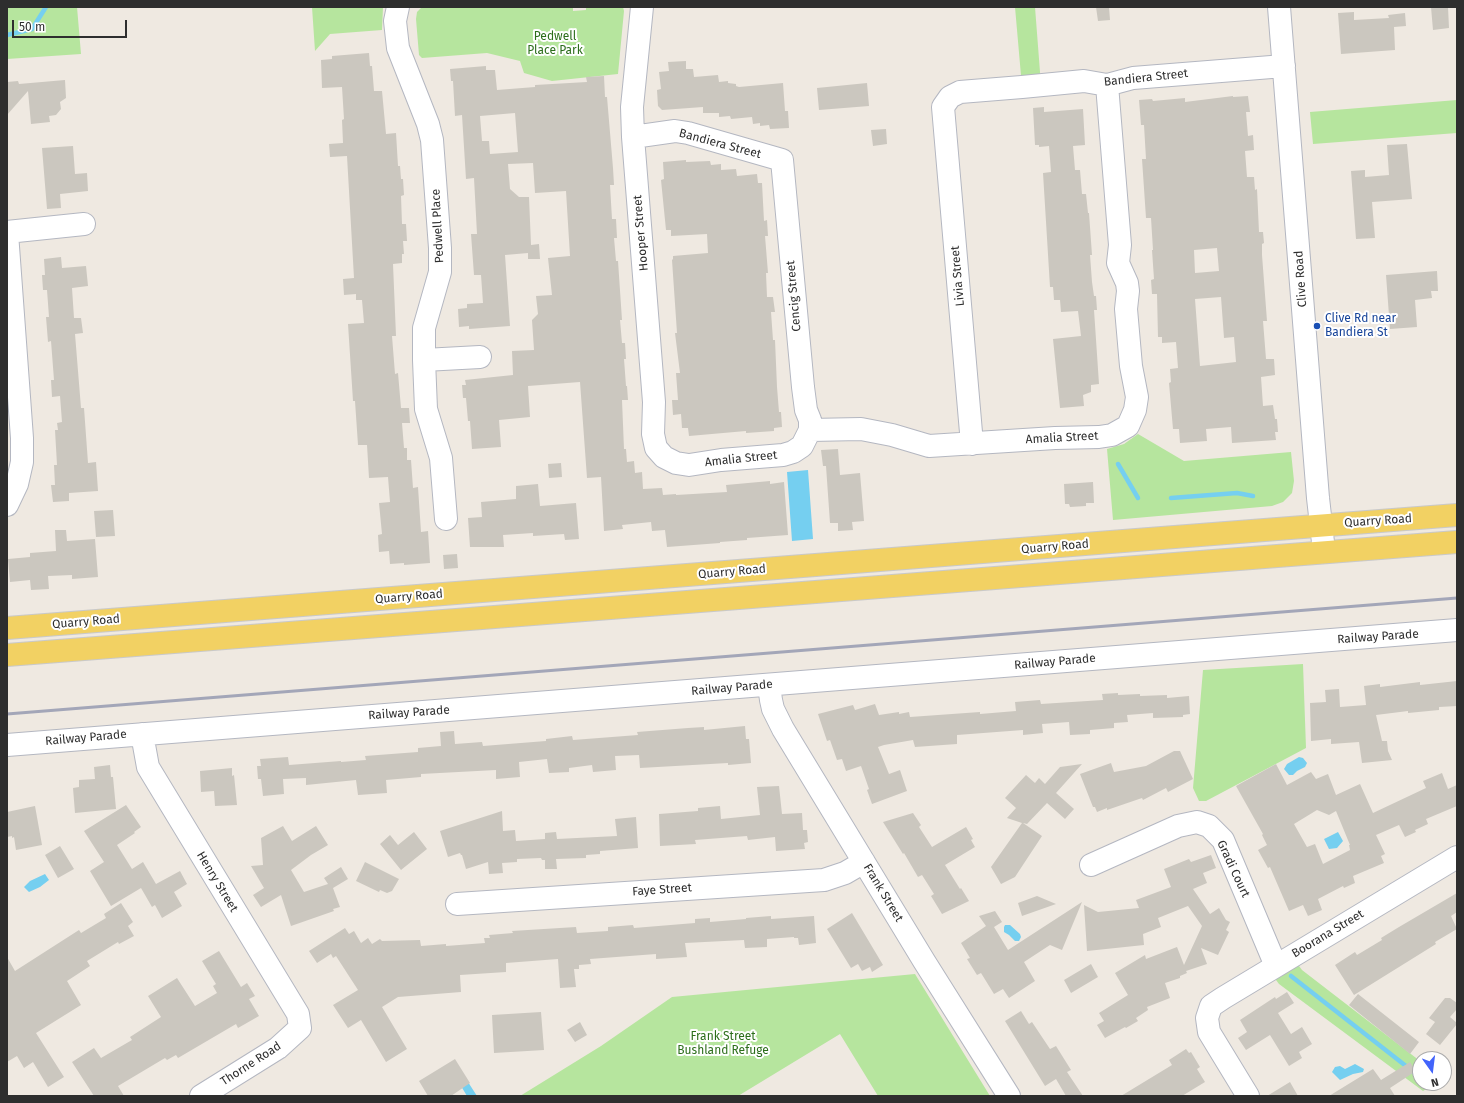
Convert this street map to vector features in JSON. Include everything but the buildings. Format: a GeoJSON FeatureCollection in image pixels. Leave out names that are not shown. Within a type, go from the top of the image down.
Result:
{"type":"FeatureCollection","features":[{"type":"Feature","properties":{"kind":"main road","name":"Quarry Road"},"geometry":{"type":"LineString","coordinates":[[7,628],[1457,515]]}},
{"type":"Feature","properties":{"kind":"main road","name":"Quarry Road"},"geometry":{"type":"LineString","coordinates":[[7,655],[1324,551],[1457,542]]}},
{"type":"Feature","properties":{"kind":"main road"},"geometry":{"type":"LineString","coordinates":[[1040,548],[1043,574]]}},
{"type":"Feature","properties":{"kind":"street","name":"Pedwell Place"},"geometry":{"type":"LineString","coordinates":[[398,7],[395,21],[398,48],[428,124],[432,140],[440,248],[440,272],[424,328],[424,360],[426,409],[441,458],[446,519]]}},
{"type":"Feature","properties":{"kind":"street","name":"Hooper Street"},"geometry":{"type":"LineString","coordinates":[[642,7],[632,108],[633,137],[654,402],[653,434],[656,448],[664,457]]}},
{"type":"Feature","properties":{"kind":"street","name":"Clive Road"},"geometry":{"type":"LineString","coordinates":[[1279,7],[1318,498],[1324,551]]}},
{"type":"Feature","properties":{"kind":"street","name":"Bandiera Street"},"geometry":{"type":"LineString","coordinates":[[944,107],[950,96],[960,92],[1084,82],[1107,85],[1133,78],[1284,66]]}},
{"type":"Feature","properties":{"kind":"street","name":"Amalia Street"},"geometry":{"type":"LineString","coordinates":[[664,457],[676,463],[689,465],[721,460],[783,455],[793,452],[802,446],[810,430],[862,429],[892,435],[929,446],[1055,438],[1099,437],[1112,435],[1128,426],[1135,410],[1137,396],[1131,366],[1126,309],[1128,291],[1127,283],[1118,263],[1120,239],[1107,85]]}},
{"type":"Feature","properties":{"kind":"street","name":"Livia Street"},"geometry":{"type":"LineString","coordinates":[[944,107],[972,444]]}},
{"type":"Feature","properties":{"kind":"street","name":"Bandiera Street"},"geometry":{"type":"LineString","coordinates":[[633,137],[675,132],[688,133],[782,160]]}},
{"type":"Feature","properties":{"kind":"street","name":"Cencig Street"},"geometry":{"type":"LineString","coordinates":[[782,160],[803,387],[806,410],[810,420],[810,430]]}},
{"type":"Feature","properties":{"kind":"street"},"geometry":{"type":"LineString","coordinates":[[7,505],[17,484],[22,462],[22,438],[7,233],[84,224]]}},
{"type":"Feature","properties":{"kind":"street"},"geometry":{"type":"LineString","coordinates":[[424,360],[480,357]]}},
{"type":"Feature","properties":{"kind":"street","name":"Railway Parade"},"geometry":{"type":"LineString","coordinates":[[7,745],[1457,630]]}},
{"type":"Feature","properties":{"kind":"street","name":"Frank Street"},"geometry":{"type":"LineString","coordinates":[[769,685],[773,709],[783,729],[1009,1096]]}},
{"type":"Feature","properties":{"kind":"street","name":"Henry Street"},"geometry":{"type":"LineString","coordinates":[[142,734],[148,767],[298,1014],[300,1028]]}},
{"type":"Feature","properties":{"kind":"street","name":"Gradi Court"},"geometry":{"type":"LineString","coordinates":[[1091,865],[1178,826],[1197,822],[1209,826],[1222,840],[1276,966]]}},
{"type":"Feature","properties":{"kind":"street","name":"Boorana Street"},"geometry":{"type":"LineString","coordinates":[[1244,1095],[1209,1032],[1207,1018],[1211,1006],[1457,857]]}},
{"type":"Feature","properties":{"kind":"street","name":"Faye Street"},"geometry":{"type":"LineString","coordinates":[[457,904],[824,880],[845,873],[864,862]]}},
{"type":"Feature","properties":{"kind":"street","name":"Thorne Road"},"geometry":{"type":"LineString","coordinates":[[201,1096],[278,1048],[300,1028]]}},
{"type":"Feature","properties":{"kind":"green space"},"geometry":{"type":"Polygon","coordinates":[[[7,7],[77,7],[81,54],[7,59],[7,7]]]}},
{"type":"Feature","properties":{"kind":"green space"},"geometry":{"type":"Polygon","coordinates":[[[312,7],[383,7],[382,30],[330,34],[315,51],[312,7]]]}},
{"type":"Feature","properties":{"kind":"green space","name":"Pedwell Place Park"},"geometry":{"type":"Polygon","coordinates":[[[573,7],[573,11],[586,10],[586,7],[623,7],[624,11],[618,74],[552,81],[524,73],[520,61],[487,53],[422,58],[419,55],[416,19],[417,12],[421,8],[573,7]]]}},
{"type":"Feature","properties":{"kind":"green space"},"geometry":{"type":"Polygon","coordinates":[[[1015,7],[1035,7],[1041,85],[1022,87],[1015,7]]]}},
{"type":"Feature","properties":{"kind":"green space"},"geometry":{"type":"Polygon","coordinates":[[[1457,100],[1457,133],[1313,144],[1310,112],[1457,100]]]}},
{"type":"Feature","properties":{"kind":"green space"},"geometry":{"type":"Polygon","coordinates":[[[1138,434],[1184,461],[1291,452],[1294,481],[1292,493],[1283,502],[1272,506],[1113,520],[1107,449],[1124,444],[1138,434]]]}},
{"type":"Feature","properties":{"kind":"green space"},"geometry":{"type":"Polygon","coordinates":[[[1303,664],[1306,748],[1206,801],[1199,801],[1193,788],[1203,670],[1303,664]]]}},
{"type":"Feature","properties":{"kind":"green space"},"geometry":{"type":"Polygon","coordinates":[[[1296,962],[1302,970],[1412,1055],[1412,1083],[1279,984],[1273,976],[1296,962]]]}},
{"type":"Feature","properties":{"kind":"green space","name":"Frank Street Bushland Refuge"},"geometry":{"type":"Polygon","coordinates":[[[915,974],[990,1096],[878,1096],[840,1034],[738,1096],[520,1096],[601,1046],[672,997],[915,974]]]}},
{"type":"Feature","properties":{"kind":"water"},"geometry":{"type":"Polygon","coordinates":[[[808,470],[813,539],[792,541],[787,472],[808,470]]]}},
{"type":"Feature","properties":{"kind":"water"},"geometry":{"type":"Polygon","coordinates":[[[1299,757],[1303,758],[1307,763],[1305,767],[1293,775],[1289,775],[1284,769],[1287,764],[1299,757]]]}},
{"type":"Feature","properties":{"kind":"water"},"geometry":{"type":"Polygon","coordinates":[[[1338,832],[1343,841],[1337,848],[1329,849],[1324,839],[1338,832]]]}},
{"type":"Feature","properties":{"kind":"water"},"geometry":{"type":"Polygon","coordinates":[[[45,874],[49,880],[40,887],[29,892],[24,887],[30,881],[45,874]]]}},
{"type":"Feature","properties":{"kind":"water"},"geometry":{"type":"Polygon","coordinates":[[[1005,925],[1010,925],[1020,934],[1021,937],[1019,941],[1015,941],[1004,932],[1005,925]]]}},
{"type":"Feature","properties":{"kind":"water"},"geometry":{"type":"Polygon","coordinates":[[[1355,1064],[1364,1069],[1363,1072],[1353,1074],[1340,1080],[1332,1072],[1335,1067],[1340,1066],[1345,1069],[1355,1064]]]}},
{"type":"Feature","properties":{"kind":"water"},"geometry":{"type":"Polygon","coordinates":[[[468,1082],[477,1096],[467,1096],[461,1086],[468,1082]]]}},
{"type":"Feature","properties":{"kind":"waterway"},"geometry":{"type":"LineString","coordinates":[[7,35],[32,29],[46,7]]}},
{"type":"Feature","properties":{"kind":"waterway"},"geometry":{"type":"LineString","coordinates":[[1118,464],[1138,498]]}},
{"type":"Feature","properties":{"kind":"waterway"},"geometry":{"type":"LineString","coordinates":[[1171,498],[1237,493],[1253,496]]}},
{"type":"Feature","properties":{"kind":"waterway"},"geometry":{"type":"LineString","coordinates":[[1291,976],[1412,1071]]}},
{"type":"Feature","properties":{"kind":"railway"},"geometry":{"type":"LineString","coordinates":[[7,714],[1457,598]]}},
{"type":"Feature","properties":{"kind":"place","name":"Clive Rd near Bandiera St"},"geometry":{"type":"Point","coordinates":[1317,326]}}]}
